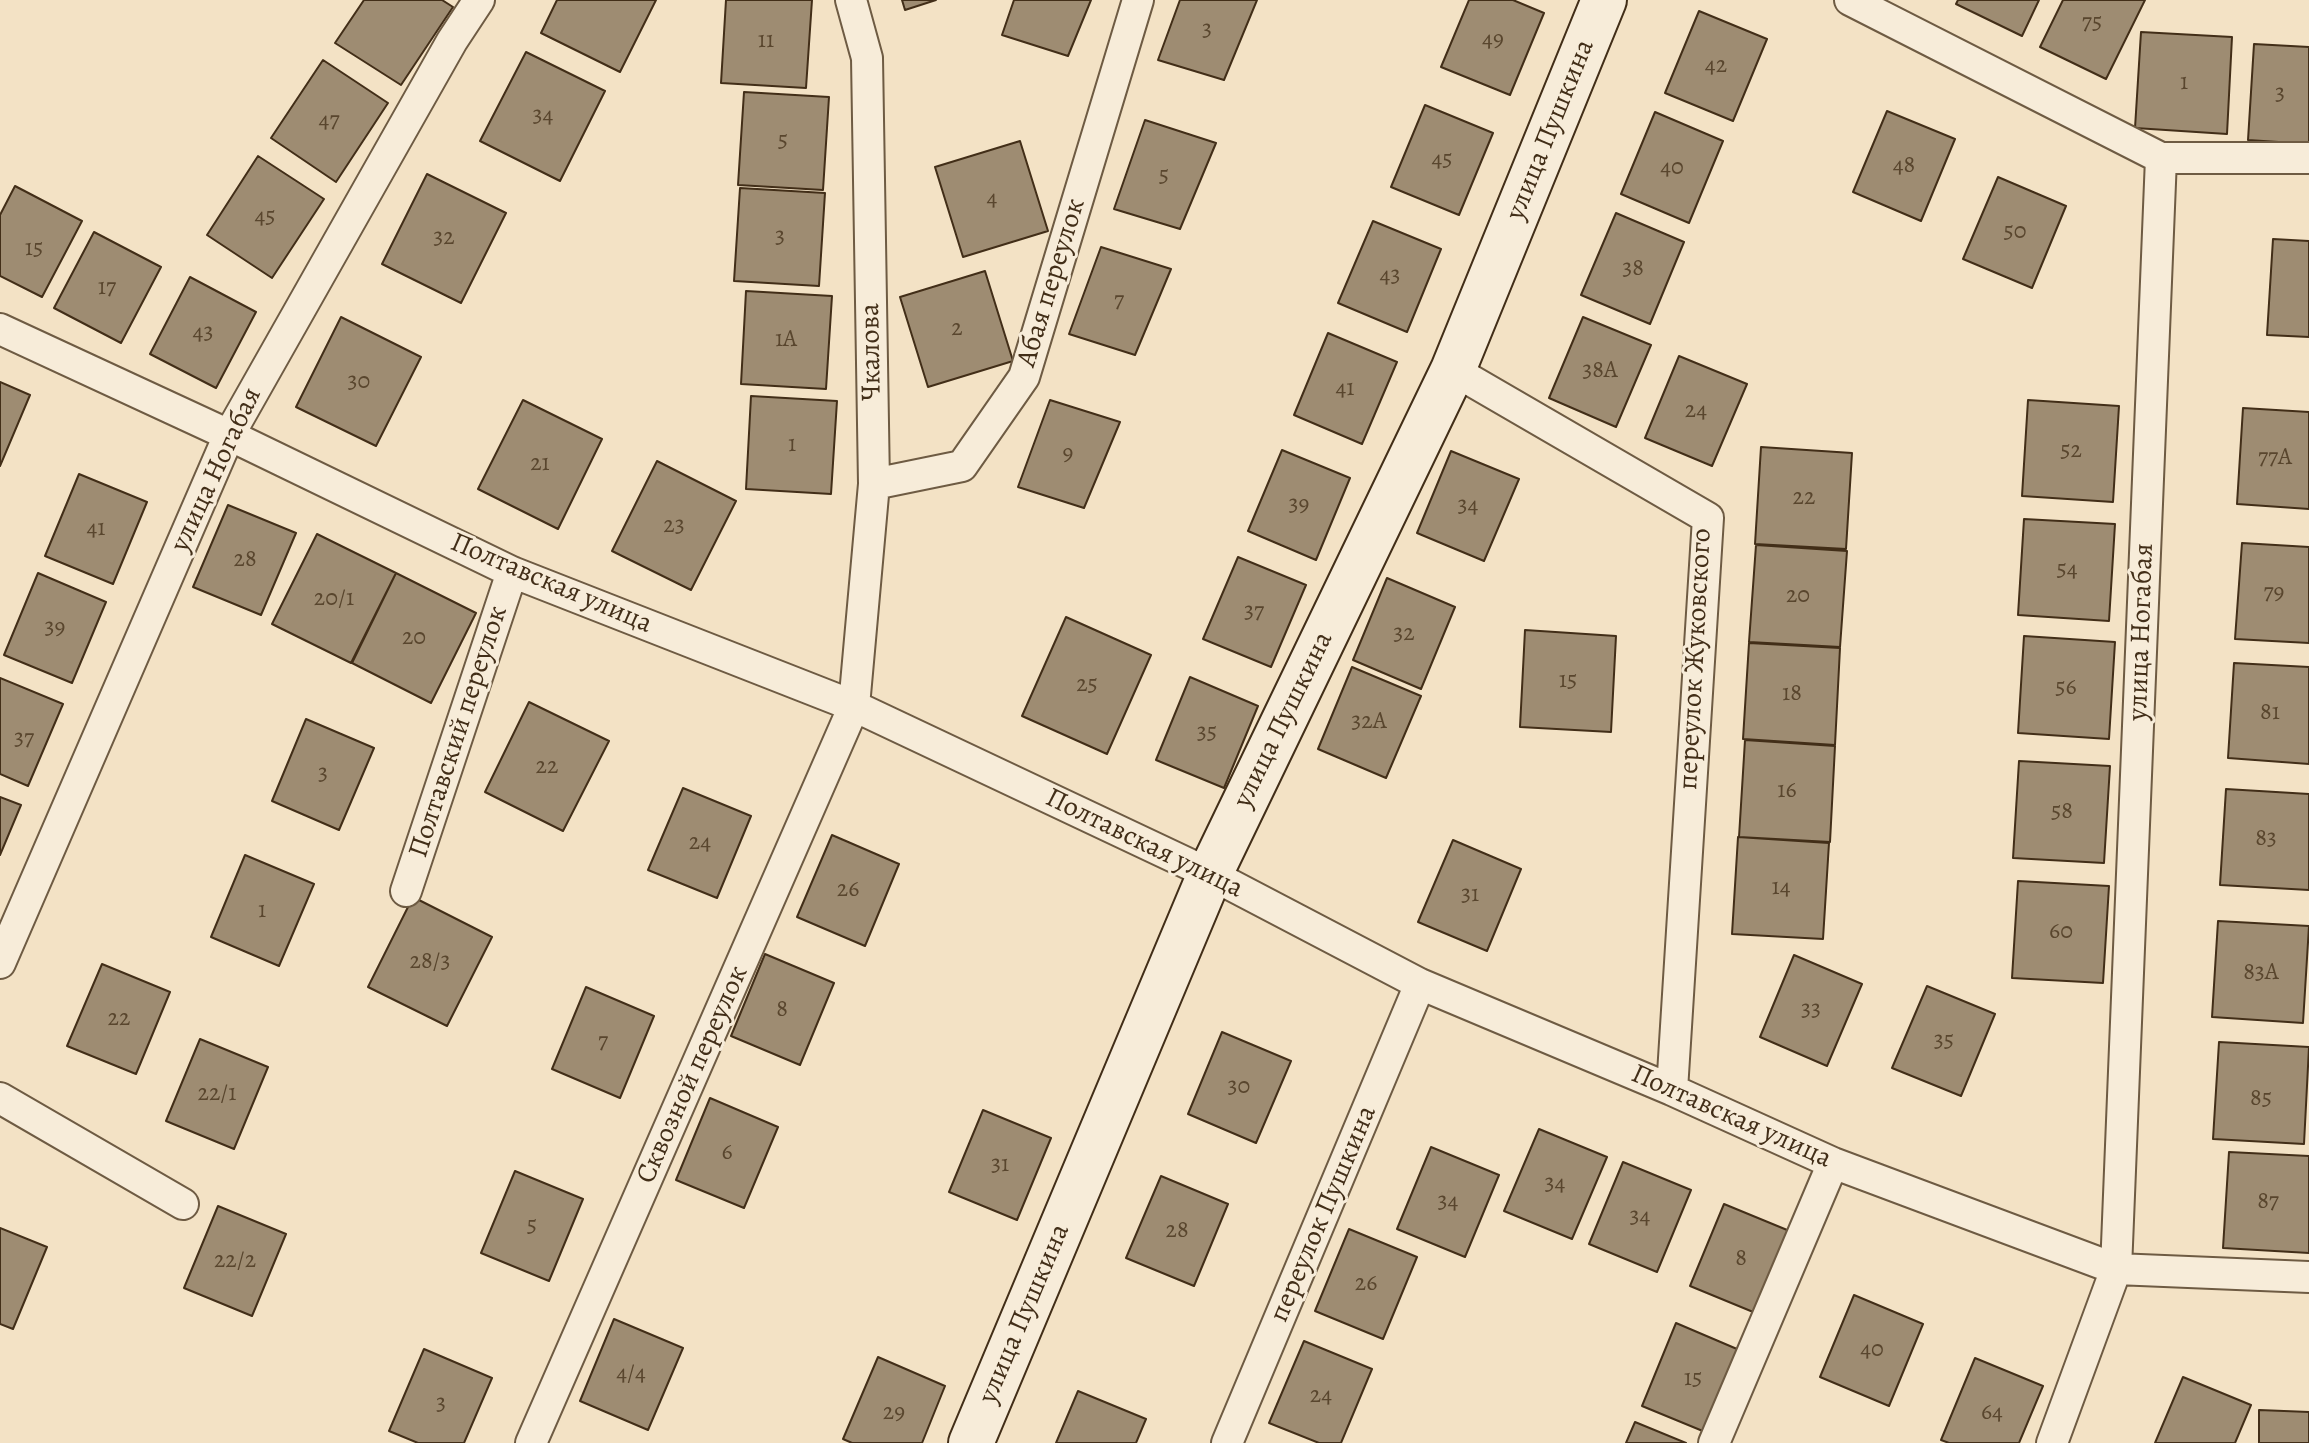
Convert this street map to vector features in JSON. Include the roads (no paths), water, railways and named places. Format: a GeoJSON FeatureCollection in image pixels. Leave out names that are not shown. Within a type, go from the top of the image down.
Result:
{"type":"FeatureCollection","features":[{"type":"Feature","properties":{"kind":"street","name":"улица Ногабая"},"geometry":{"type":"LineString","coordinates":[[0,963],[229,435],[452,41],[479,0]]}},
{"type":"Feature","properties":{"kind":"street","name":"Чкалова"},"geometry":{"type":"LineString","coordinates":[[851,0],[867,58],[874,484],[854,706]]}},
{"type":"Feature","properties":{"kind":"street","name":"Абая переулок"},"geometry":{"type":"LineString","coordinates":[[874,484],[962,466],[1024,377],[1138,0]]}},
{"type":"Feature","properties":{"kind":"street","name":"улица Пушкина"},"geometry":{"type":"LineString","coordinates":[[971,1443],[1210,874],[1453,370],[1604,0]]}},
{"type":"Feature","properties":{"kind":"street"},"geometry":{"type":"LineString","coordinates":[[1850,0],[2161,158],[2309,158]]}},
{"type":"Feature","properties":{"kind":"street","name":"улица Ногабая"},"geometry":{"type":"LineString","coordinates":[[2052,1443],[2116,1269],[2161,158]]}},
{"type":"Feature","properties":{"kind":"street","name":"Полтавская улица"},"geometry":{"type":"LineString","coordinates":[[0,329],[229,435],[512,572],[854,706],[1210,874],[1420,984],[1672,1090],[1833,1163],[2116,1269],[2309,1277]]}},
{"type":"Feature","properties":{"kind":"street","name":"переулок Жуковского"},"geometry":{"type":"LineString","coordinates":[[1453,370],[1708,518],[1672,1090]]}},
{"type":"Feature","properties":{"kind":"street","name":"Полтавский переулок"},"geometry":{"type":"LineString","coordinates":[[406,891],[512,572]]}},
{"type":"Feature","properties":{"kind":"street","name":"Сквозной переулок"},"geometry":{"type":"LineString","coordinates":[[531,1443],[854,706]]}},
{"type":"Feature","properties":{"kind":"street","name":"переулок Пушкина"},"geometry":{"type":"LineString","coordinates":[[1227,1443],[1420,984]]}},
{"type":"Feature","properties":{"kind":"street"},"geometry":{"type":"LineString","coordinates":[[0,1098],[183,1204]]}},
{"type":"Feature","properties":{"kind":"street"},"geometry":{"type":"LineString","coordinates":[[1714,1443],[1833,1163]]}}]}
